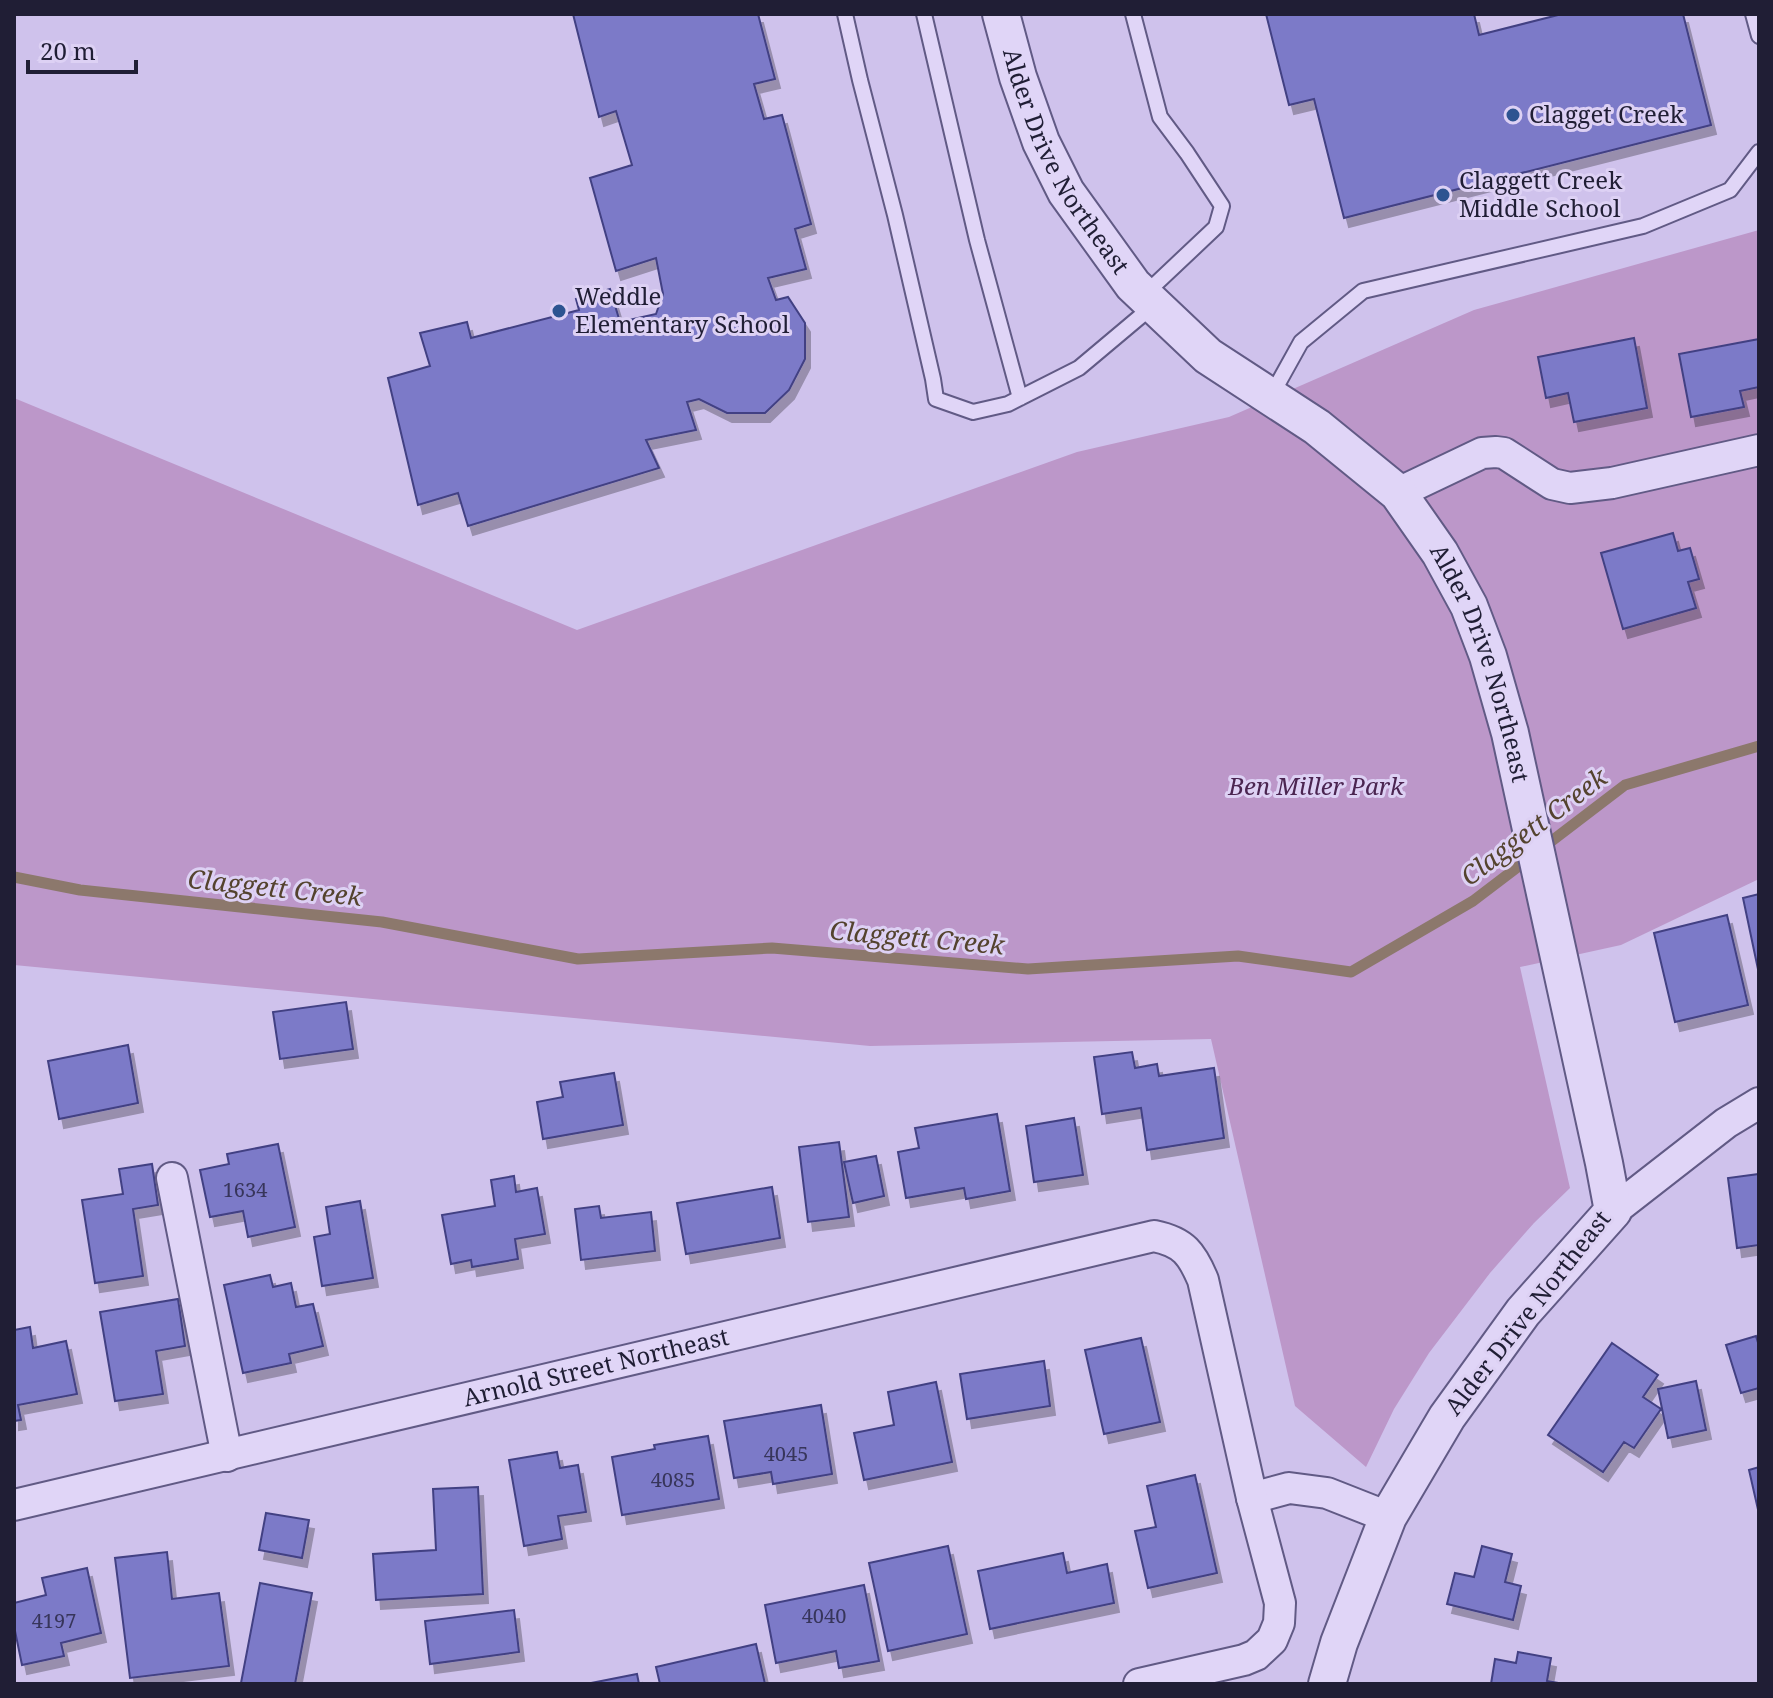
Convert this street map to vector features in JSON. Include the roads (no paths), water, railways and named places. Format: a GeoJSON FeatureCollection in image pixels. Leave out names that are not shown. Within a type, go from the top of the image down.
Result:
{"type":"FeatureCollection","features":[{"type":"Feature","properties":{"kind":"street","name":"Alder Drive Northeast"},"geometry":{"type":"LineString","coordinates":[[1001,14],[1018,77],[1041,142],[1066,192],[1133,285],[1208,356],[1317,427],[1398,493],[1440,553],[1469,606],[1488,656],[1510,733],[1604,1163],[1613,1211],[1523,1312],[1447,1417],[1388,1517],[1339,1643],[1327,1684]]}},
{"type":"Feature","properties":{"kind":"street"},"geometry":{"type":"LineString","coordinates":[[1398,493],[1482,453],[1504,453],[1552,484],[1570,488],[1612,483],[1759,450]]}},
{"type":"Feature","properties":{"kind":"street"},"geometry":{"type":"LineString","coordinates":[[1613,1211],[1726,1123],[1759,1103]]}},
{"type":"Feature","properties":{"kind":"street"},"geometry":{"type":"LineString","coordinates":[[172,1178],[227,1456]]}},
{"type":"Feature","properties":{"kind":"street","name":"Arnold Street Northeast"},"geometry":{"type":"LineString","coordinates":[[14,1505],[1154,1236],[1179,1244],[1193,1258],[1203,1280],[1252,1498]]}},
{"type":"Feature","properties":{"kind":"street"},"geometry":{"type":"LineString","coordinates":[[1139,1684],[1244,1660],[1256,1655],[1272,1640],[1279,1623],[1280,1603],[1252,1498],[1289,1488],[1327,1493],[1388,1517]]}},
{"type":"Feature","properties":{"kind":"lane"},"geometry":{"type":"LineString","coordinates":[[845,14],[936,399],[973,412],[1008,404],[1079,368],[1149,300],[1216,227],[1222,206],[1160,117],[1133,14]]}},
{"type":"Feature","properties":{"kind":"lane"},"geometry":{"type":"LineString","coordinates":[[924,14],[977,240],[1020,398]]}},
{"type":"Feature","properties":{"kind":"lane"},"geometry":{"type":"LineString","coordinates":[[1753,14],[1759,36]]}},
{"type":"Feature","properties":{"kind":"lane"},"geometry":{"type":"LineString","coordinates":[[1271,397],[1301,342],[1363,291],[1643,226],[1730,190],[1759,152]]}},
{"type":"Feature","properties":{"kind":"waterway","name":"Claggett Creek"},"geometry":{"type":"LineString","coordinates":[[14,877],[80,890],[382,922],[578,959],[772,948],[1028,969],[1238,956],[1351,972],[1473,901],[1625,785],[1759,746]]}},
{"type":"Feature","properties":{"kind":"place","name":"Clagget Creek"},"geometry":{"type":"Point","coordinates":[1513,115]}},
{"type":"Feature","properties":{"kind":"place","name":"Claggett Creek Middle School"},"geometry":{"type":"Point","coordinates":[1443,195]}},
{"type":"Feature","properties":{"kind":"place","name":"Weddle Elementary School"},"geometry":{"type":"Point","coordinates":[559,311]}},
{"type":"Feature","properties":{"kind":"park label","name":"Ben Miller Park"},"geometry":{"type":"Point","coordinates":[1316,787]}}]}
